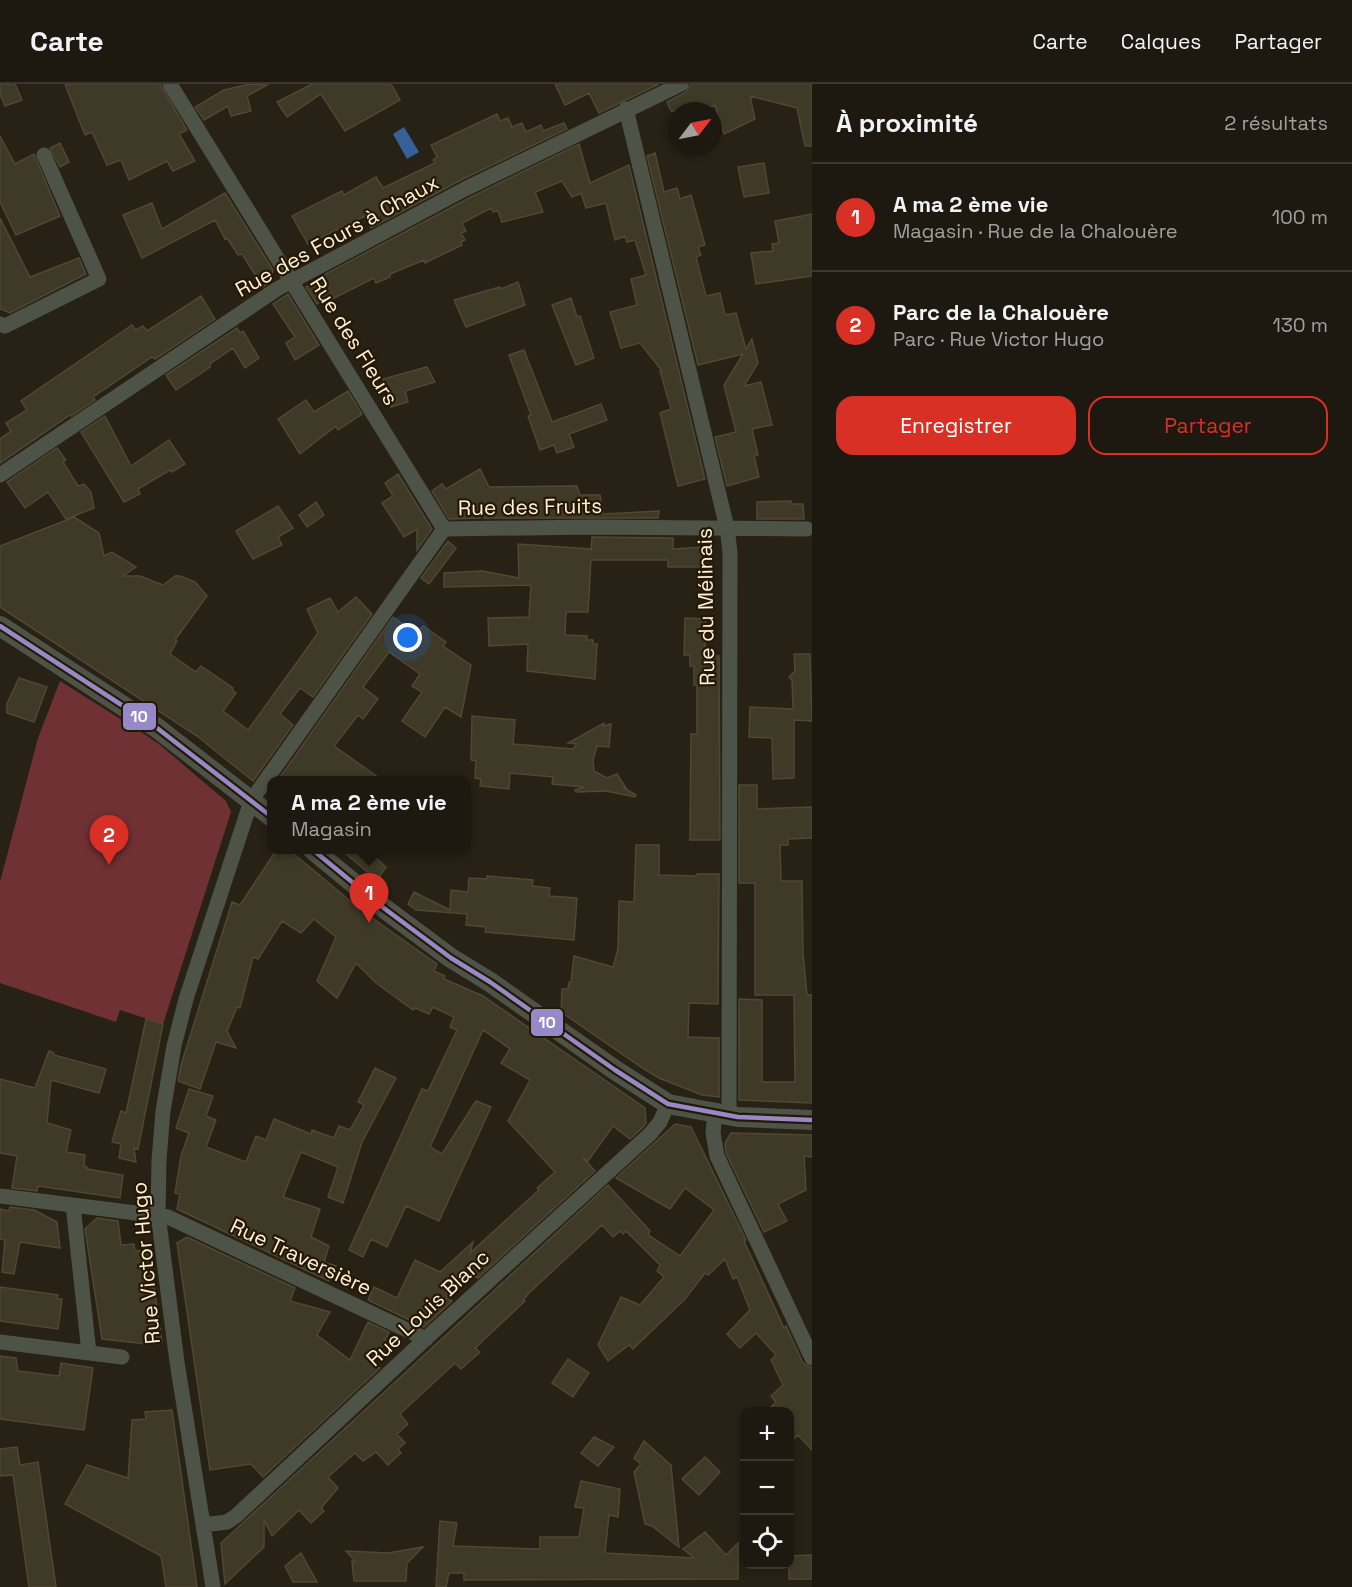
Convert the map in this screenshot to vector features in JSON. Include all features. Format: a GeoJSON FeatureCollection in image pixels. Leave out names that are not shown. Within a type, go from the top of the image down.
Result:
{"type":"FeatureCollection","features":[{"type":"Feature","properties":{"kind":"street","name":"Rue des Fleurs"},"geometry":{"type":"LineString","coordinates":[[170,84],[444,529]]}},
{"type":"Feature","properties":{"kind":"street","name":"Rue des Fours à Chaux"},"geometry":{"type":"LineString","coordinates":[[0,475],[291,280],[465,189],[681,84]]}},
{"type":"Feature","properties":{"kind":"street","name":"Rue du Mélinais"},"geometry":{"type":"LineString","coordinates":[[626,109],[727,528],[730,552],[722,1114],[712,1133],[717,1156],[812,1358]]}},
{"type":"Feature","properties":{"kind":"street"},"geometry":{"type":"LineString","coordinates":[[0,324],[5,326],[99,279],[44,155]]}},
{"type":"Feature","properties":{"kind":"street","name":"Rue des Fruits"},"geometry":{"type":"LineString","coordinates":[[269,776],[444,529],[807,529]]}},
{"type":"Feature","properties":{"kind":"street"},"geometry":{"type":"LineString","coordinates":[[0,626],[157,728],[267,813]]}},
{"type":"Feature","properties":{"kind":"street","name":"Rue des Fruits"},"geometry":{"type":"LineString","coordinates":[[251,801],[267,778]]}},
{"type":"Feature","properties":{"kind":"street","name":"Rue Victor Hugo"},"geometry":{"type":"LineString","coordinates":[[213,1587],[177,1362],[158,1214],[161,1132],[174,1046],[186,999],[251,801]]}},
{"type":"Feature","properties":{"kind":"street"},"geometry":{"type":"LineString","coordinates":[[319,854],[385,909],[451,958],[490,982],[615,1070],[668,1104],[722,1114],[812,1120]]}},
{"type":"Feature","properties":{"kind":"street","name":"Rue Louis Blanc"},"geometry":{"type":"LineString","coordinates":[[203,1525],[227,1522],[236,1516],[656,1128],[668,1104]]}},
{"type":"Feature","properties":{"kind":"street","name":"Rue Traversière"},"geometry":{"type":"LineString","coordinates":[[0,1196],[168,1217],[426,1339]]}},
{"type":"Feature","properties":{"kind":"street"},"geometry":{"type":"LineString","coordinates":[[73,1205],[89,1353]]}},
{"type":"Feature","properties":{"kind":"street"},"geometry":{"type":"LineString","coordinates":[[0,1342],[122,1358]]}},
{"type":"Feature","properties":{"kind":"shaded area"},"geometry":{"type":"Polygon","coordinates":[[[60,681],[122,720],[124,718],[135,724],[134,727],[160,745],[226,801],[231,812],[163,1024],[120,1010],[116,1022],[0,983],[0,882],[38,738],[60,681]]]}},
{"type":"Feature","properties":{"kind":"water"},"geometry":{"type":"Polygon","coordinates":[[[404,127],[419,152],[407,159],[393,134],[404,127]]]}},
{"type":"Feature","properties":{"kind":"building"},"geometry":{"type":"Polygon","coordinates":[[[0,84],[15,84],[22,100],[5,106],[0,94],[0,84]]]}},
{"type":"Feature","properties":{"kind":"building"},"geometry":{"type":"Polygon","coordinates":[[[65,84],[160,84],[187,130],[179,134],[195,161],[173,171],[167,161],[129,180],[121,160],[107,165],[92,132],[85,135],[65,84]]]}},
{"type":"Feature","properties":{"kind":"building"},"geometry":{"type":"Polygon","coordinates":[[[250,84],[267,85],[247,96],[251,111],[231,116],[228,106],[204,120],[195,107],[224,90],[250,84]]]}},
{"type":"Feature","properties":{"kind":"building"},"geometry":{"type":"Polygon","coordinates":[[[312,84],[391,84],[400,100],[345,131],[321,94],[287,117],[277,102],[312,84]]]}},
{"type":"Feature","properties":{"kind":"building"},"geometry":{"type":"Polygon","coordinates":[[[555,84],[659,84],[599,113],[589,93],[565,105],[555,84]]]}},
{"type":"Feature","properties":{"kind":"building"},"geometry":{"type":"Polygon","coordinates":[[[691,84],[812,84],[812,146],[805,146],[797,108],[750,96],[755,119],[724,134],[722,102],[668,102],[668,104],[667,102],[686,92],[691,84]]]}},
{"type":"Feature","properties":{"kind":"building"},"geometry":{"type":"Polygon","coordinates":[[[497,114],[500,121],[508,118],[512,127],[522,123],[526,132],[541,125],[543,131],[564,123],[567,129],[461,180],[371,228],[365,216],[308,244],[292,216],[342,191],[344,195],[376,177],[383,188],[435,163],[433,160],[437,157],[431,145],[497,114]]]}},
{"type":"Feature","properties":{"kind":"building"},"geometry":{"type":"Polygon","coordinates":[[[0,136],[15,164],[34,154],[60,216],[16,235],[0,202],[0,136]]]}},
{"type":"Feature","properties":{"kind":"building"},"geometry":{"type":"Polygon","coordinates":[[[60,143],[69,162],[60,167],[50,148],[60,143]]]}},
{"type":"Feature","properties":{"kind":"building"},"geometry":{"type":"Polygon","coordinates":[[[579,144],[590,183],[629,165],[705,479],[678,486],[660,413],[671,409],[660,371],[662,371],[640,343],[621,348],[610,312],[637,305],[631,279],[646,275],[635,240],[627,242],[625,236],[615,240],[606,203],[586,208],[581,193],[572,197],[562,181],[535,192],[543,212],[502,222],[498,211],[493,212],[491,208],[462,223],[466,231],[461,233],[465,240],[461,242],[462,245],[425,263],[424,260],[390,274],[390,277],[376,283],[374,278],[317,304],[306,287],[319,280],[318,278],[469,198],[579,144]]]}},
{"type":"Feature","properties":{"kind":"building"},"geometry":{"type":"Polygon","coordinates":[[[655,153],[664,192],[677,188],[680,199],[691,195],[705,245],[698,247],[701,255],[696,257],[706,296],[720,293],[725,315],[736,313],[746,349],[752,339],[758,363],[744,386],[761,382],[772,425],[752,429],[758,455],[754,456],[759,477],[727,486],[715,437],[736,432],[724,385],[743,354],[698,365],[647,156],[655,153]]]}},
{"type":"Feature","properties":{"kind":"building"},"geometry":{"type":"Polygon","coordinates":[[[764,163],[769,193],[744,197],[738,167],[764,163]]]}},
{"type":"Feature","properties":{"kind":"building"},"geometry":{"type":"Polygon","coordinates":[[[225,193],[273,270],[270,282],[263,287],[242,254],[238,255],[227,238],[225,239],[215,220],[142,258],[123,215],[152,203],[162,229],[225,193]]]}},
{"type":"Feature","properties":{"kind":"building"},"geometry":{"type":"Polygon","coordinates":[[[812,214],[812,276],[756,284],[751,253],[773,251],[772,244],[779,243],[775,221],[812,214]]]}},
{"type":"Feature","properties":{"kind":"building"},"geometry":{"type":"Polygon","coordinates":[[[0,218],[30,277],[79,258],[86,274],[10,313],[0,309],[0,218]]]}},
{"type":"Feature","properties":{"kind":"building"},"geometry":{"type":"Polygon","coordinates":[[[518,282],[525,305],[466,327],[454,300],[500,287],[501,289],[518,282]]]}},
{"type":"Feature","properties":{"kind":"building"},"geometry":{"type":"Polygon","coordinates":[[[288,294],[319,345],[295,360],[286,343],[295,337],[273,304],[288,294]]]}},
{"type":"Feature","properties":{"kind":"building"},"geometry":{"type":"Polygon","coordinates":[[[201,296],[215,319],[155,359],[152,357],[93,397],[95,400],[0,463],[0,439],[11,431],[6,423],[27,410],[21,401],[132,325],[136,330],[143,326],[147,331],[201,296]]]}},
{"type":"Feature","properties":{"kind":"building"},"geometry":{"type":"Polygon","coordinates":[[[571,298],[577,317],[580,316],[594,358],[576,365],[552,305],[571,298]]]}},
{"type":"Feature","properties":{"kind":"building"},"geometry":{"type":"Polygon","coordinates":[[[237,328],[240,333],[243,331],[259,358],[245,368],[233,348],[176,390],[166,375],[237,328]]]}},
{"type":"Feature","properties":{"kind":"building"},"geometry":{"type":"Polygon","coordinates":[[[524,350],[552,422],[601,404],[607,420],[569,434],[574,447],[557,453],[554,445],[540,450],[528,416],[531,415],[509,355],[524,350]]]}},
{"type":"Feature","properties":{"kind":"building"},"geometry":{"type":"Polygon","coordinates":[[[427,367],[435,382],[405,391],[408,402],[391,407],[383,379],[427,367]]]}},
{"type":"Feature","properties":{"kind":"building"},"geometry":{"type":"Polygon","coordinates":[[[348,391],[362,414],[338,430],[336,426],[300,454],[278,419],[306,400],[314,412],[348,391]]]}},
{"type":"Feature","properties":{"kind":"building"},"geometry":{"type":"Polygon","coordinates":[[[105,416],[131,466],[169,440],[185,464],[138,489],[140,494],[124,502],[81,432],[105,416]]]}},
{"type":"Feature","properties":{"kind":"building"},"geometry":{"type":"Polygon","coordinates":[[[57,448],[66,460],[63,462],[78,486],[84,484],[91,492],[94,508],[66,519],[48,492],[25,508],[7,482],[57,448]]]}},
{"type":"Feature","properties":{"kind":"building"},"geometry":{"type":"Polygon","coordinates":[[[480,469],[489,487],[577,486],[580,495],[600,495],[603,514],[659,511],[658,518],[484,518],[484,513],[480,518],[449,519],[432,491],[442,484],[446,489],[480,469]]]}},
{"type":"Feature","properties":{"kind":"building"},"geometry":{"type":"Polygon","coordinates":[[[398,474],[432,529],[417,550],[417,529],[404,537],[382,503],[393,496],[385,483],[398,474]]]}},
{"type":"Feature","properties":{"kind":"building"},"geometry":{"type":"Polygon","coordinates":[[[791,501],[791,504],[803,504],[804,519],[757,519],[757,502],[791,501]]]}},
{"type":"Feature","properties":{"kind":"building"},"geometry":{"type":"Polygon","coordinates":[[[316,502],[324,515],[307,527],[299,515],[316,502]]]}},
{"type":"Feature","properties":{"kind":"building"},"geometry":{"type":"Polygon","coordinates":[[[278,506],[293,528],[278,537],[282,545],[253,559],[236,531],[278,506]]]}},
{"type":"Feature","properties":{"kind":"building"},"geometry":{"type":"Polygon","coordinates":[[[74,517],[99,533],[104,556],[112,552],[136,567],[123,576],[140,576],[163,585],[175,576],[180,576],[195,582],[207,596],[175,640],[177,641],[170,654],[196,672],[201,666],[233,688],[232,690],[236,693],[223,711],[248,730],[318,633],[307,609],[330,598],[338,612],[356,597],[372,614],[313,697],[300,688],[280,714],[293,725],[253,781],[197,736],[0,607],[0,546],[74,517]]]}},
{"type":"Feature","properties":{"kind":"building"},"geometry":{"type":"Polygon","coordinates":[[[592,537],[673,538],[673,549],[704,547],[704,567],[668,567],[668,560],[591,560],[588,612],[566,612],[565,635],[587,636],[587,640],[593,640],[593,644],[597,644],[595,679],[527,671],[528,644],[489,646],[488,618],[529,617],[531,585],[444,587],[444,573],[483,571],[519,578],[518,544],[591,549],[591,551],[592,537]]]}},
{"type":"Feature","properties":{"kind":"building"},"geometry":{"type":"Polygon","coordinates":[[[448,541],[456,548],[429,584],[421,578],[448,541]]]}},
{"type":"Feature","properties":{"kind":"building"},"geometry":{"type":"Polygon","coordinates":[[[393,617],[417,634],[423,626],[446,642],[443,646],[471,665],[461,717],[445,707],[425,737],[402,721],[422,692],[412,686],[420,674],[389,652],[363,687],[378,699],[363,719],[358,715],[334,746],[376,776],[281,776],[393,617]]]}},
{"type":"Feature","properties":{"kind":"building"},"geometry":{"type":"Polygon","coordinates":[[[685,618],[706,619],[705,655],[719,656],[720,840],[690,840],[691,734],[697,734],[697,685],[694,685],[694,666],[690,666],[690,655],[684,655],[685,618]]]}},
{"type":"Feature","properties":{"kind":"building"},"geometry":{"type":"Polygon","coordinates":[[[794,654],[810,654],[812,721],[794,720],[794,778],[773,779],[772,738],[749,737],[750,707],[793,709],[792,680],[789,677],[795,671],[794,654]]]}},
{"type":"Feature","properties":{"kind":"building"},"geometry":{"type":"Polygon","coordinates":[[[19,678],[47,687],[34,722],[7,713],[7,704],[19,678]]]}},
{"type":"Feature","properties":{"kind":"building"},"geometry":{"type":"Polygon","coordinates":[[[472,716],[515,720],[513,744],[573,749],[577,744],[568,743],[604,723],[603,726],[611,724],[609,747],[597,746],[593,760],[594,771],[607,778],[617,774],[626,788],[624,788],[636,795],[635,797],[606,791],[576,792],[575,790],[584,787],[552,784],[553,777],[510,773],[509,789],[480,786],[481,779],[475,778],[476,761],[471,760],[472,716]]]}},
{"type":"Feature","properties":{"kind":"building"},"geometry":{"type":"Polygon","coordinates":[[[739,785],[757,785],[757,809],[812,807],[812,838],[788,839],[788,845],[780,845],[781,881],[802,881],[803,953],[807,995],[812,995],[812,1103],[739,1100],[739,999],[762,1000],[762,1082],[795,1082],[794,995],[755,995],[755,883],[739,883],[739,785]]]}},
{"type":"Feature","properties":{"kind":"building"},"geometry":{"type":"Polygon","coordinates":[[[636,845],[659,845],[659,875],[719,874],[718,1004],[689,1003],[688,1037],[719,1038],[719,1097],[702,1095],[659,1078],[561,1012],[562,989],[568,989],[569,982],[571,982],[574,956],[613,967],[618,949],[619,901],[634,902],[636,845]]]}},
{"type":"Feature","properties":{"kind":"building"},"geometry":{"type":"Polygon","coordinates":[[[274,854],[294,854],[361,910],[437,964],[434,971],[445,976],[444,979],[483,996],[645,1108],[646,1123],[630,1139],[613,1126],[588,1161],[583,1158],[595,1171],[478,1278],[460,1270],[446,1298],[452,1301],[424,1327],[368,1300],[374,1287],[397,1298],[415,1260],[440,1272],[473,1242],[470,1253],[539,1190],[537,1188],[555,1172],[508,1121],[530,1080],[501,1063],[510,1049],[483,1030],[430,1147],[442,1154],[476,1101],[491,1107],[439,1221],[406,1206],[387,1247],[371,1239],[363,1257],[349,1250],[422,1089],[428,1091],[457,1030],[450,1027],[454,1017],[433,1007],[429,1014],[415,1008],[413,1010],[376,983],[356,963],[337,998],[317,981],[336,937],[314,919],[301,933],[282,921],[258,959],[253,957],[240,1008],[237,1007],[227,1031],[236,1048],[216,1042],[200,1089],[178,1081],[232,902],[240,905],[274,854]]]}},
{"type":"Feature","properties":{"kind":"building"},"geometry":{"type":"Polygon","coordinates":[[[346,854],[372,854],[386,867],[377,880],[346,854]]]}},
{"type":"Feature","properties":{"kind":"building"},"geometry":{"type":"Polygon","coordinates":[[[487,876],[533,880],[532,886],[550,888],[549,896],[577,898],[574,940],[485,932],[486,927],[466,925],[467,914],[416,910],[408,904],[414,892],[450,910],[451,890],[468,892],[469,878],[487,879],[487,876]]]}},
{"type":"Feature","properties":{"kind":"building"},"geometry":{"type":"Polygon","coordinates":[[[146,1019],[163,1024],[138,1149],[134,1148],[136,1162],[119,1158],[121,1144],[112,1142],[121,1111],[126,1113],[146,1019]]]}},
{"type":"Feature","properties":{"kind":"building"},"geometry":{"type":"Polygon","coordinates":[[[49,1051],[54,1055],[106,1069],[99,1093],[51,1080],[47,1123],[71,1130],[66,1152],[85,1155],[84,1166],[87,1169],[123,1175],[120,1198],[38,1186],[37,1191],[12,1188],[17,1156],[0,1153],[0,1079],[35,1088],[49,1051]]]}},
{"type":"Feature","properties":{"kind":"building"},"geometry":{"type":"Polygon","coordinates":[[[375,1068],[396,1078],[362,1142],[343,1203],[328,1197],[338,1167],[301,1152],[283,1197],[320,1209],[311,1237],[329,1246],[324,1262],[336,1266],[329,1281],[177,1209],[180,1194],[175,1193],[181,1156],[189,1133],[176,1128],[189,1089],[213,1096],[206,1116],[216,1120],[206,1147],[246,1162],[256,1136],[266,1140],[274,1119],[311,1134],[312,1130],[334,1138],[339,1126],[350,1130],[364,1105],[358,1102],[375,1068]]]}},
{"type":"Feature","properties":{"kind":"building"},"geometry":{"type":"Polygon","coordinates":[[[675,1124],[691,1127],[746,1240],[744,1241],[784,1328],[786,1326],[803,1363],[812,1368],[812,1450],[798,1435],[794,1439],[794,1407],[771,1407],[776,1402],[771,1396],[783,1385],[771,1360],[776,1355],[756,1333],[740,1348],[727,1334],[750,1310],[737,1277],[733,1279],[725,1259],[708,1275],[705,1273],[685,1299],[633,1349],[629,1345],[608,1361],[598,1345],[621,1297],[640,1305],[664,1277],[657,1271],[660,1265],[626,1231],[623,1234],[620,1231],[613,1237],[602,1225],[529,1293],[523,1300],[525,1301],[475,1348],[480,1352],[461,1369],[455,1363],[400,1414],[408,1424],[397,1434],[405,1443],[398,1449],[401,1453],[388,1465],[376,1452],[363,1461],[355,1453],[328,1477],[338,1488],[321,1508],[324,1511],[311,1523],[299,1510],[272,1536],[264,1520],[264,1547],[225,1584],[221,1543],[608,1185],[650,1231],[648,1235],[680,1256],[714,1210],[685,1188],[670,1209],[616,1178],[675,1124]]]}},
{"type":"Feature","properties":{"kind":"building"},"geometry":{"type":"Polygon","coordinates":[[[731,1133],[812,1135],[812,1157],[804,1156],[806,1190],[778,1204],[787,1221],[764,1232],[726,1153],[725,1143],[731,1133]]]}},
{"type":"Feature","properties":{"kind":"building"},"geometry":{"type":"Polygon","coordinates":[[[10,1207],[34,1210],[57,1222],[60,1248],[20,1242],[14,1274],[2,1272],[5,1240],[0,1239],[0,1209],[9,1211],[10,1207]]]}},
{"type":"Feature","properties":{"kind":"building"},"geometry":{"type":"Polygon","coordinates":[[[97,1218],[118,1221],[121,1245],[134,1244],[135,1251],[149,1250],[162,1342],[147,1344],[102,1339],[85,1229],[97,1218]]]}},
{"type":"Feature","properties":{"kind":"building"},"geometry":{"type":"Polygon","coordinates":[[[187,1237],[295,1288],[290,1301],[330,1312],[317,1335],[350,1360],[368,1322],[389,1332],[373,1365],[380,1368],[263,1477],[251,1464],[210,1470],[177,1243],[187,1237]]]}},
{"type":"Feature","properties":{"kind":"building"},"geometry":{"type":"Polygon","coordinates":[[[0,1287],[58,1295],[57,1299],[62,1299],[58,1329],[0,1321],[0,1287]]]}},
{"type":"Feature","properties":{"kind":"building"},"geometry":{"type":"Polygon","coordinates":[[[0,1356],[16,1358],[18,1371],[59,1376],[61,1363],[93,1368],[84,1430],[0,1419],[0,1356]]]}},
{"type":"Feature","properties":{"kind":"building"},"geometry":{"type":"Polygon","coordinates":[[[568,1359],[589,1373],[573,1397],[552,1383],[568,1359]]]}},
{"type":"Feature","properties":{"kind":"building"},"geometry":{"type":"Polygon","coordinates":[[[172,1410],[197,1587],[166,1587],[161,1556],[65,1504],[87,1465],[128,1478],[132,1420],[146,1419],[145,1412],[172,1410]]]}},
{"type":"Feature","properties":{"kind":"building"},"geometry":{"type":"Polygon","coordinates":[[[594,1437],[614,1447],[598,1466],[581,1453],[594,1437]]]}},
{"type":"Feature","properties":{"kind":"building"},"geometry":{"type":"Polygon","coordinates":[[[644,1441],[671,1465],[679,1547],[652,1526],[645,1524],[634,1472],[641,1464],[634,1458],[644,1441]]]}},
{"type":"Feature","properties":{"kind":"building"},"geometry":{"type":"Polygon","coordinates":[[[17,1447],[20,1465],[38,1462],[56,1587],[29,1587],[13,1475],[0,1476],[0,1449],[17,1447]]]}},
{"type":"Feature","properties":{"kind":"building"},"geometry":{"type":"Polygon","coordinates":[[[705,1457],[720,1472],[699,1495],[682,1479],[705,1457]]]}},
{"type":"Feature","properties":{"kind":"building"},"geometry":{"type":"Polygon","coordinates":[[[581,1481],[620,1489],[618,1517],[609,1515],[605,1553],[694,1558],[683,1549],[705,1532],[726,1555],[738,1543],[738,1579],[464,1580],[464,1573],[449,1573],[446,1587],[436,1586],[440,1521],[457,1523],[453,1546],[540,1549],[540,1537],[579,1537],[584,1508],[575,1507],[581,1481]]]}},
{"type":"Feature","properties":{"kind":"building"},"geometry":{"type":"Polygon","coordinates":[[[423,1547],[407,1563],[406,1581],[354,1581],[352,1561],[355,1561],[346,1551],[388,1553],[423,1547]]]}},
{"type":"Feature","properties":{"kind":"building"},"geometry":{"type":"Polygon","coordinates":[[[301,1553],[317,1582],[293,1582],[285,1566],[301,1553]]]}},
{"type":"Feature","properties":{"kind":"building"},"geometry":{"type":"Polygon","coordinates":[[[812,1555],[812,1579],[789,1579],[789,1569],[794,1569],[794,1556],[812,1555]]]}},
{"type":"Feature","properties":{"kind":"transit line","name":"10"},"geometry":{"type":"LineString","coordinates":[[0,626],[157,728],[267,813]]}},
{"type":"Feature","properties":{"kind":"transit line","name":"10"},"geometry":{"type":"LineString","coordinates":[[318,854],[385,909],[451,958],[490,982],[615,1070],[668,1104],[738,1117],[812,1120]]}},
{"type":"Feature","properties":{"kind":"place","name":"Parc de la Chalouère"},"geometry":{"type":"Point","coordinates":[109,865]}},
{"type":"Feature","properties":{"kind":"place","name":"A ma 2 ème vie"},"geometry":{"type":"Point","coordinates":[369,923]}}]}
